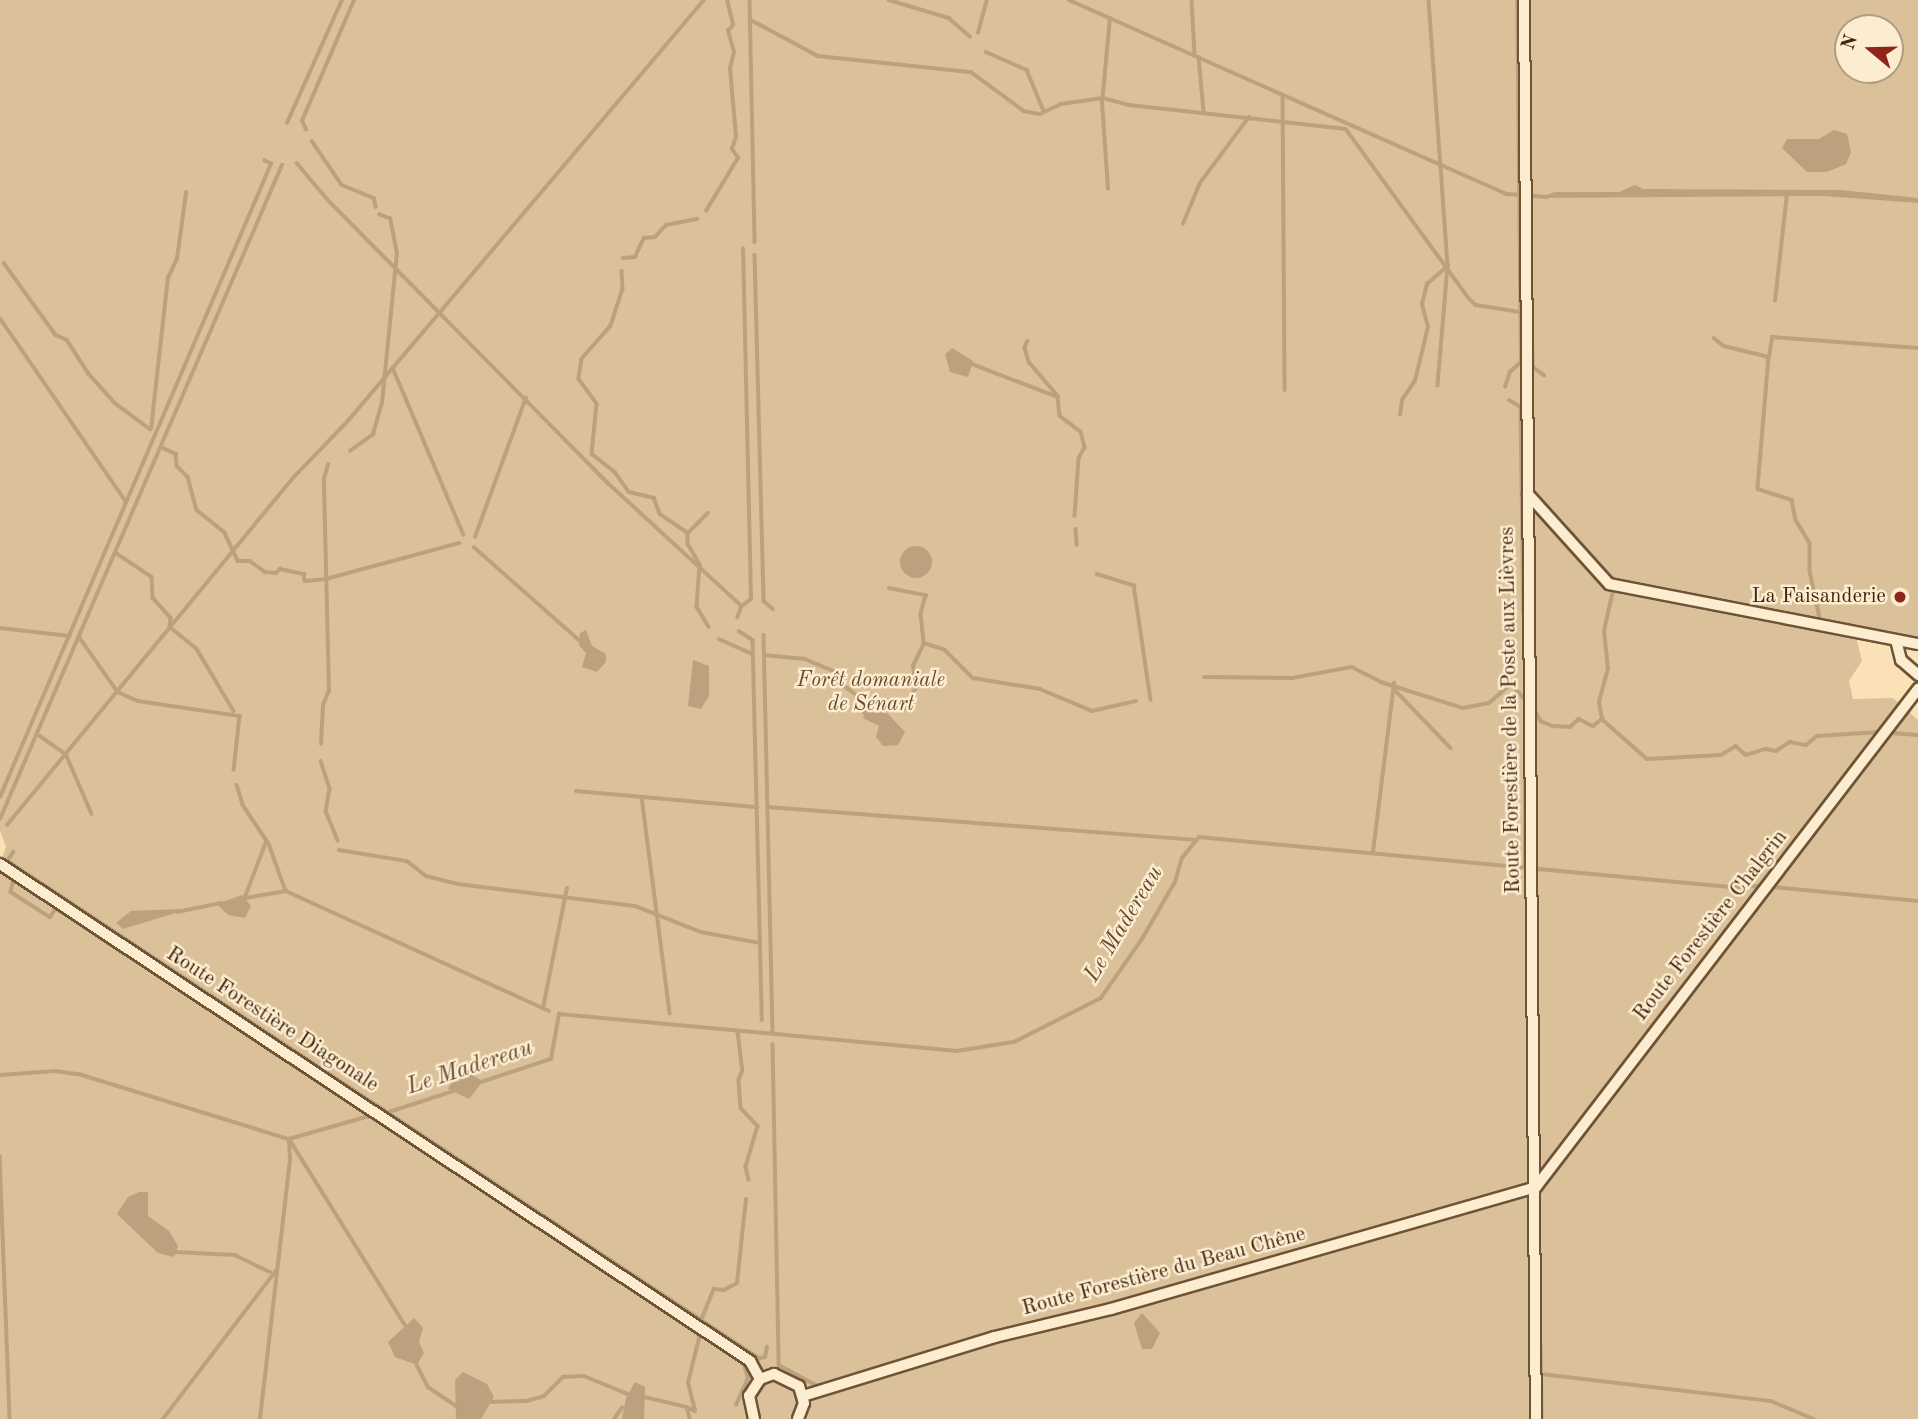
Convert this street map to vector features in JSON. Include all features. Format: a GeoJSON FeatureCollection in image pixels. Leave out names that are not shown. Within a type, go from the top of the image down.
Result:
{"type":"FeatureCollection","features":[{"type":"Feature","properties":{"kind":"street","name":"Route Forestière de la Poste aux Lièvres"},"geometry":{"type":"LineString","coordinates":[[1524,0],[1536,1419]]}},
{"type":"Feature","properties":{"kind":"street"},"geometry":{"type":"LineString","coordinates":[[1528,494],[1609,584],[1918,644]]}},
{"type":"Feature","properties":{"kind":"street"},"geometry":{"type":"LineString","coordinates":[[1896,640],[1901,660],[1918,675]]}},
{"type":"Feature","properties":{"kind":"street","name":"Route Forestière Chalgrin"},"geometry":{"type":"LineString","coordinates":[[1536,1187],[1918,689]]}},
{"type":"Feature","properties":{"kind":"street","name":"Route Forestière Diagonale"},"geometry":{"type":"LineString","coordinates":[[0,864],[750,1361],[760,1379]]}},
{"type":"Feature","properties":{"kind":"street","name":"Route Forestière du Beau Chêne"},"geometry":{"type":"LineString","coordinates":[[803,1396],[995,1337],[1111,1309],[1536,1187]]}},
{"type":"Feature","properties":{"kind":"street"},"geometry":{"type":"LineString","coordinates":[[754,1419],[749,1396],[760,1379],[774,1374],[790,1379],[803,1396],[798,1419]]}},
{"type":"Feature","properties":{"kind":"green space","name":"Forêt domaniale de Sénart"},"geometry":{"type":"Polygon","coordinates":[[[0,0],[1918,0],[1918,644],[1855,633],[1862,661],[1849,681],[1853,699],[1893,698],[1918,720],[1918,1419],[0,1419],[0,864],[6,847],[0,831],[0,0]]]}},
{"type":"Feature","properties":{"kind":"shaded area"},"geometry":{"type":"Polygon","coordinates":[[[1834,130],[1847,134],[1851,152],[1846,164],[1827,172],[1807,172],[1782,148],[1787,139],[1819,139],[1834,130]]]}},
{"type":"Feature","properties":{"kind":"shaded area"},"geometry":{"type":"Polygon","coordinates":[[[1635,185],[1643,189],[1841,190],[1918,198],[1918,203],[1824,196],[1537,198],[1555,192],[1619,192],[1635,185]]]}},
{"type":"Feature","properties":{"kind":"shaded area"},"geometry":{"type":"Polygon","coordinates":[[[952,348],[973,361],[968,377],[950,372],[945,354],[952,348]]]}},
{"type":"Feature","properties":{"kind":"shaded area"},"geometry":{"type":"Polygon","coordinates":[[[916,546],[927,551],[932,562],[927,573],[916,578],[905,573],[900,562],[905,551],[916,546]]]}},
{"type":"Feature","properties":{"kind":"shaded area"},"geometry":{"type":"Polygon","coordinates":[[[586,630],[592,646],[606,654],[606,662],[597,672],[582,667],[586,653],[579,645],[580,633],[586,630]]]}},
{"type":"Feature","properties":{"kind":"shaded area"},"geometry":{"type":"Polygon","coordinates":[[[693,660],[709,666],[709,696],[701,709],[688,706],[693,660]]]}},
{"type":"Feature","properties":{"kind":"shaded area"},"geometry":{"type":"Polygon","coordinates":[[[876,711],[888,714],[905,732],[898,745],[883,746],[876,737],[879,726],[863,718],[865,713],[876,711]]]}},
{"type":"Feature","properties":{"kind":"shaded area"},"geometry":{"type":"Polygon","coordinates":[[[242,895],[251,906],[245,918],[228,915],[217,904],[242,895]]]}},
{"type":"Feature","properties":{"kind":"shaded area"},"geometry":{"type":"Polygon","coordinates":[[[131,911],[182,911],[123,929],[116,923],[131,911]]]}},
{"type":"Feature","properties":{"kind":"shaded area"},"geometry":{"type":"Polygon","coordinates":[[[465,1071],[483,1081],[469,1099],[448,1089],[454,1076],[465,1071]]]}},
{"type":"Feature","properties":{"kind":"shaded area"},"geometry":{"type":"Polygon","coordinates":[[[139,1192],[148,1192],[148,1216],[169,1231],[178,1246],[174,1257],[158,1253],[117,1214],[128,1197],[139,1192]]]}},
{"type":"Feature","properties":{"kind":"shaded area"},"geometry":{"type":"Polygon","coordinates":[[[1142,1313],[1160,1333],[1152,1349],[1142,1349],[1134,1323],[1142,1313]]]}},
{"type":"Feature","properties":{"kind":"shaded area"},"geometry":{"type":"Polygon","coordinates":[[[414,1318],[423,1328],[419,1342],[424,1353],[417,1365],[395,1357],[388,1342],[414,1318]]]}},
{"type":"Feature","properties":{"kind":"shaded area"},"geometry":{"type":"Polygon","coordinates":[[[463,1372],[487,1384],[494,1397],[481,1419],[456,1419],[455,1380],[463,1372]]]}},
{"type":"Feature","properties":{"kind":"shaded area"},"geometry":{"type":"Polygon","coordinates":[[[635,1382],[645,1387],[644,1419],[622,1419],[626,1398],[635,1382]]]}},
{"type":"Feature","properties":{"kind":"waterway"},"geometry":{"type":"LineString","coordinates":[[287,123],[342,0]]}},
{"type":"Feature","properties":{"kind":"waterway"},"geometry":{"type":"LineString","coordinates":[[306,130],[302,121],[354,0]]}},
{"type":"Feature","properties":{"kind":"waterway"},"geometry":{"type":"LineString","coordinates":[[7,825],[295,476],[348,421],[704,0]]}},
{"type":"Feature","properties":{"kind":"waterway"},"geometry":{"type":"LineString","coordinates":[[706,211],[738,158],[732,149],[736,137],[730,69],[734,52],[728,31],[733,25],[727,0]]}},
{"type":"Feature","properties":{"kind":"waterway"},"geometry":{"type":"LineString","coordinates":[[750,0],[755,242]]}},
{"type":"Feature","properties":{"kind":"waterway"},"geometry":{"type":"LineString","coordinates":[[889,0],[949,18],[970,36]]}},
{"type":"Feature","properties":{"kind":"waterway"},"geometry":{"type":"LineString","coordinates":[[978,33],[987,0]]}},
{"type":"Feature","properties":{"kind":"waterway"},"geometry":{"type":"LineString","coordinates":[[1069,0],[1507,194],[1547,197]]}},
{"type":"Feature","properties":{"kind":"waterway"},"geometry":{"type":"LineString","coordinates":[[1192,0],[1195,56]]}},
{"type":"Feature","properties":{"kind":"waterway"},"geometry":{"type":"LineString","coordinates":[[1429,0],[1448,266],[1438,386]]}},
{"type":"Feature","properties":{"kind":"waterway"},"geometry":{"type":"LineString","coordinates":[[1505,387],[1510,372],[1521,362],[1517,0]]}},
{"type":"Feature","properties":{"kind":"waterway"},"geometry":{"type":"LineString","coordinates":[[1108,189],[1102,104],[1110,18]]}},
{"type":"Feature","properties":{"kind":"waterway"},"geometry":{"type":"LineString","coordinates":[[751,20],[818,56],[971,72],[1024,111],[1040,114],[1061,104],[1103,98],[1129,105],[1346,129],[1469,298],[1476,305],[1520,312]]}},
{"type":"Feature","properties":{"kind":"waterway"},"geometry":{"type":"LineString","coordinates":[[986,52],[1027,70],[1044,111]]}},
{"type":"Feature","properties":{"kind":"waterway"},"geometry":{"type":"LineString","coordinates":[[1199,57],[1204,112]]}},
{"type":"Feature","properties":{"kind":"waterway"},"geometry":{"type":"LineString","coordinates":[[1283,95],[1285,390]]}},
{"type":"Feature","properties":{"kind":"waterway"},"geometry":{"type":"LineString","coordinates":[[1183,224],[1200,183],[1249,117]]}},
{"type":"Feature","properties":{"kind":"waterway"},"geometry":{"type":"LineString","coordinates":[[312,141],[342,185],[374,198],[376,207]]}},
{"type":"Feature","properties":{"kind":"waterway"},"geometry":{"type":"LineString","coordinates":[[0,797],[271,164],[265,161]]}},
{"type":"Feature","properties":{"kind":"waterway"},"geometry":{"type":"LineString","coordinates":[[297,163],[328,200],[607,482],[742,606],[738,617]]}},
{"type":"Feature","properties":{"kind":"waterway"},"geometry":{"type":"LineString","coordinates":[[0,819],[282,165]]}},
{"type":"Feature","properties":{"kind":"waterway"},"geometry":{"type":"LineString","coordinates":[[151,429],[168,278],[177,259],[186,193]]}},
{"type":"Feature","properties":{"kind":"waterway"},"geometry":{"type":"LineString","coordinates":[[1775,301],[1787,194]]}},
{"type":"Feature","properties":{"kind":"waterway"},"geometry":{"type":"LineString","coordinates":[[350,451],[373,434],[382,403],[397,254],[390,219],[380,215]]}},
{"type":"Feature","properties":{"kind":"waterway"},"geometry":{"type":"LineString","coordinates":[[623,258],[635,257],[644,238],[655,237],[666,225],[697,219]]}},
{"type":"Feature","properties":{"kind":"waterway"},"geometry":{"type":"LineString","coordinates":[[742,606],[751,599],[743,249]]}},
{"type":"Feature","properties":{"kind":"waterway"},"geometry":{"type":"LineString","coordinates":[[755,255],[764,601],[773,609]]}},
{"type":"Feature","properties":{"kind":"waterway"},"geometry":{"type":"LineString","coordinates":[[4,263],[56,335],[67,340],[89,374],[115,403],[150,429]]}},
{"type":"Feature","properties":{"kind":"waterway"},"geometry":{"type":"LineString","coordinates":[[1400,415],[1402,400],[1415,381],[1428,327],[1422,304],[1427,284],[1448,266]]}},
{"type":"Feature","properties":{"kind":"waterway"},"geometry":{"type":"LineString","coordinates":[[622,271],[623,289],[611,326],[582,359],[579,379],[597,404],[592,454],[615,472],[629,492],[654,498],[660,514],[688,533],[688,544],[700,565],[697,607],[709,627]]}},
{"type":"Feature","properties":{"kind":"waterway"},"geometry":{"type":"LineString","coordinates":[[1532,313],[1533,367],[1544,375]]}},
{"type":"Feature","properties":{"kind":"waterway"},"geometry":{"type":"LineString","coordinates":[[0,318],[126,501]]}},
{"type":"Feature","properties":{"kind":"waterway"},"geometry":{"type":"LineString","coordinates":[[1714,338],[1724,346],[1769,357],[1772,337],[1918,348]]}},
{"type":"Feature","properties":{"kind":"waterway"},"geometry":{"type":"LineString","coordinates":[[1028,341],[1025,348],[1029,362],[1058,396]]}},
{"type":"Feature","properties":{"kind":"waterway"},"geometry":{"type":"LineString","coordinates":[[1769,357],[1758,489],[1792,500],[1796,520],[1810,543],[1810,571],[1820,618]]}},
{"type":"Feature","properties":{"kind":"waterway"},"geometry":{"type":"LineString","coordinates":[[972,364],[1058,397],[1060,416],[1081,432],[1085,447],[1079,459],[1075,516]]}},
{"type":"Feature","properties":{"kind":"waterway"},"geometry":{"type":"LineString","coordinates":[[393,368],[464,535]]}},
{"type":"Feature","properties":{"kind":"waterway"},"geometry":{"type":"LineString","coordinates":[[475,537],[526,398]]}},
{"type":"Feature","properties":{"kind":"waterway"},"geometry":{"type":"LineString","coordinates":[[1509,400],[1521,407],[1524,612]]}},
{"type":"Feature","properties":{"kind":"waterway"},"geometry":{"type":"LineString","coordinates":[[161,447],[176,454],[177,466],[188,477],[197,510],[225,533],[238,561],[250,561],[265,572],[276,573],[280,569],[304,574],[305,581],[326,579],[459,543]]}},
{"type":"Feature","properties":{"kind":"waterway"},"geometry":{"type":"LineString","coordinates":[[321,744],[323,705],[329,691],[324,479],[328,465]]}},
{"type":"Feature","properties":{"kind":"waterway"},"geometry":{"type":"LineString","coordinates":[[688,533],[708,513]]}},
{"type":"Feature","properties":{"kind":"waterway"},"geometry":{"type":"LineString","coordinates":[[1076,529],[1077,545]]}},
{"type":"Feature","properties":{"kind":"waterway"},"geometry":{"type":"LineString","coordinates":[[474,547],[579,640]]}},
{"type":"Feature","properties":{"kind":"waterway"},"geometry":{"type":"LineString","coordinates":[[116,553],[152,577],[153,598],[171,618],[170,627],[197,649],[234,711]]}},
{"type":"Feature","properties":{"kind":"waterway"},"geometry":{"type":"LineString","coordinates":[[1097,574],[1134,585],[1151,700]]}},
{"type":"Feature","properties":{"kind":"waterway"},"geometry":{"type":"LineString","coordinates":[[889,588],[926,595],[921,614],[924,643]]}},
{"type":"Feature","properties":{"kind":"waterway"},"geometry":{"type":"LineString","coordinates":[[1602,719],[1599,702],[1608,669],[1604,631],[1613,591]]}},
{"type":"Feature","properties":{"kind":"waterway"},"geometry":{"type":"LineString","coordinates":[[0,628],[70,636]]}},
{"type":"Feature","properties":{"kind":"waterway"},"geometry":{"type":"LineString","coordinates":[[739,631],[753,640],[762,1020]]}},
{"type":"Feature","properties":{"kind":"waterway"},"geometry":{"type":"LineString","coordinates":[[764,635],[773,1034]]}},
{"type":"Feature","properties":{"kind":"waterway"},"geometry":{"type":"LineString","coordinates":[[80,638],[118,692],[138,701],[240,716],[234,770]]}},
{"type":"Feature","properties":{"kind":"waterway"},"geometry":{"type":"LineString","coordinates":[[719,639],[752,654]]}},
{"type":"Feature","properties":{"kind":"waterway"},"geometry":{"type":"LineString","coordinates":[[905,709],[916,687],[913,666],[924,643],[945,650],[973,678],[1040,689],[1092,711],[1136,701]]}},
{"type":"Feature","properties":{"kind":"waterway"},"geometry":{"type":"LineString","coordinates":[[764,655],[805,659],[836,672],[843,685],[865,701],[865,713]]}},
{"type":"Feature","properties":{"kind":"waterway"},"geometry":{"type":"LineString","coordinates":[[1204,677],[1292,678],[1352,667],[1381,682],[1463,708],[1489,703],[1511,684],[1525,699]]}},
{"type":"Feature","properties":{"kind":"waterway"},"geometry":{"type":"LineString","coordinates":[[1373,852],[1394,683]]}},
{"type":"Feature","properties":{"kind":"waterway"},"geometry":{"type":"LineString","coordinates":[[1394,689],[1451,748]]}},
{"type":"Feature","properties":{"kind":"waterway"},"geometry":{"type":"LineString","coordinates":[[1534,708],[1541,721],[1553,726],[1570,727],[1579,719],[1593,726],[1602,719],[1647,759],[1721,755],[1736,746],[1746,755],[1766,749],[1776,751],[1790,742],[1806,745],[1817,736],[1879,732]]}},
{"type":"Feature","properties":{"kind":"waterway"},"geometry":{"type":"LineString","coordinates":[[1891,733],[1918,735]]}},
{"type":"Feature","properties":{"kind":"waterway"},"geometry":{"type":"LineString","coordinates":[[40,736],[66,754],[92,814]]}},
{"type":"Feature","properties":{"kind":"waterway"},"geometry":{"type":"LineString","coordinates":[[1525,742],[1525,866]]}},
{"type":"Feature","properties":{"kind":"waterway"},"geometry":{"type":"LineString","coordinates":[[321,761],[330,789],[326,811],[338,841]]}},
{"type":"Feature","properties":{"kind":"waterway"},"geometry":{"type":"LineString","coordinates":[[237,785],[243,805],[269,844],[286,891],[549,1011]]}},
{"type":"Feature","properties":{"kind":"waterway"},"geometry":{"type":"LineString","coordinates":[[576,791],[757,807]]}},
{"type":"Feature","properties":{"kind":"waterway"},"geometry":{"type":"LineString","coordinates":[[642,797],[670,1013]]}},
{"type":"Feature","properties":{"kind":"waterway"},"geometry":{"type":"LineString","coordinates":[[768,807],[1195,840]]}},
{"type":"Feature","properties":{"kind":"waterway","name":"Le Madereau"},"geometry":{"type":"LineString","coordinates":[[481,1082],[551,1059],[559,1014],[957,1051],[1014,1042],[1101,998],[1142,939],[1175,882],[1182,858],[1199,837],[1730,887],[1761,886]]}},
{"type":"Feature","properties":{"kind":"waterway"},"geometry":{"type":"LineString","coordinates":[[245,897],[266,842]]}},
{"type":"Feature","properties":{"kind":"waterway"},"geometry":{"type":"LineString","coordinates":[[339,850],[407,861],[426,876],[458,884],[635,906],[701,932],[760,943]]}},
{"type":"Feature","properties":{"kind":"waterway","name":"Le Madereau"},"geometry":{"type":"LineString","coordinates":[[14,852],[8,861],[759,1358],[765,1357],[767,1347]]}},
{"type":"Feature","properties":{"kind":"waterway"},"geometry":{"type":"LineString","coordinates":[[14,879],[11,892],[50,917],[56,908],[453,1171]]}},
{"type":"Feature","properties":{"kind":"waterway","name":"Le Madereau"},"geometry":{"type":"LineString","coordinates":[[1772,887],[1918,901]]}},
{"type":"Feature","properties":{"kind":"waterway"},"geometry":{"type":"LineString","coordinates":[[543,1008],[567,888]]}},
{"type":"Feature","properties":{"kind":"waterway"},"geometry":{"type":"LineString","coordinates":[[246,898],[286,891]]}},
{"type":"Feature","properties":{"kind":"waterway"},"geometry":{"type":"LineString","coordinates":[[177,912],[221,903]]}},
{"type":"Feature","properties":{"kind":"waterway"},"geometry":{"type":"LineString","coordinates":[[738,1032],[743,1070],[739,1080],[741,1108],[758,1126],[746,1167],[749,1180]]}},
{"type":"Feature","properties":{"kind":"waterway"},"geometry":{"type":"LineString","coordinates":[[773,1044],[779,1365],[816,1385]]}},
{"type":"Feature","properties":{"kind":"waterway","name":"Le Madereau"},"geometry":{"type":"LineString","coordinates":[[0,1075],[55,1071],[82,1075],[289,1139],[369,1116]]}},
{"type":"Feature","properties":{"kind":"waterway","name":"Le Madereau"},"geometry":{"type":"LineString","coordinates":[[389,1112],[454,1091]]}},
{"type":"Feature","properties":{"kind":"waterway"},"geometry":{"type":"LineString","coordinates":[[260,1419],[290,1160],[289,1139]]}},
{"type":"Feature","properties":{"kind":"waterway"},"geometry":{"type":"LineString","coordinates":[[290,1140],[406,1326]]}},
{"type":"Feature","properties":{"kind":"waterway"},"geometry":{"type":"LineString","coordinates":[[0,1156],[10,1419]]}},
{"type":"Feature","properties":{"kind":"waterway"},"geometry":{"type":"LineString","coordinates":[[702,1318],[714,1289],[724,1290],[737,1283],[746,1199]]}},
{"type":"Feature","properties":{"kind":"waterway"},"geometry":{"type":"LineString","coordinates":[[175,1252],[235,1255],[270,1272]]}},
{"type":"Feature","properties":{"kind":"waterway"},"geometry":{"type":"LineString","coordinates":[[163,1419],[275,1272]]}},
{"type":"Feature","properties":{"kind":"waterway"},"geometry":{"type":"LineString","coordinates":[[687,1407],[695,1411],[688,1383],[700,1334]]}},
{"type":"Feature","properties":{"kind":"waterway"},"geometry":{"type":"LineString","coordinates":[[1541,1344],[1542,1419]]}},
{"type":"Feature","properties":{"kind":"waterway"},"geometry":{"type":"LineString","coordinates":[[736,1405],[748,1378],[743,1362]]}},
{"type":"Feature","properties":{"kind":"waterway"},"geometry":{"type":"LineString","coordinates":[[417,1365],[428,1387],[456,1406]]}},
{"type":"Feature","properties":{"kind":"waterway"},"geometry":{"type":"LineString","coordinates":[[1541,1374],[1771,1401],[1814,1419]]}},
{"type":"Feature","properties":{"kind":"waterway"},"geometry":{"type":"LineString","coordinates":[[492,1402],[527,1401],[544,1396],[563,1377],[584,1376],[628,1394]]}},
{"type":"Feature","properties":{"kind":"waterway"},"geometry":{"type":"LineString","coordinates":[[645,1397],[687,1407],[690,1418]]}},
{"type":"Feature","properties":{"kind":"waterway"},"geometry":{"type":"LineString","coordinates":[[614,1419],[622,1408]]}},
{"type":"Feature","properties":{"kind":"place","name":"La Faisanderie"},"geometry":{"type":"Point","coordinates":[1900,597]}}]}
